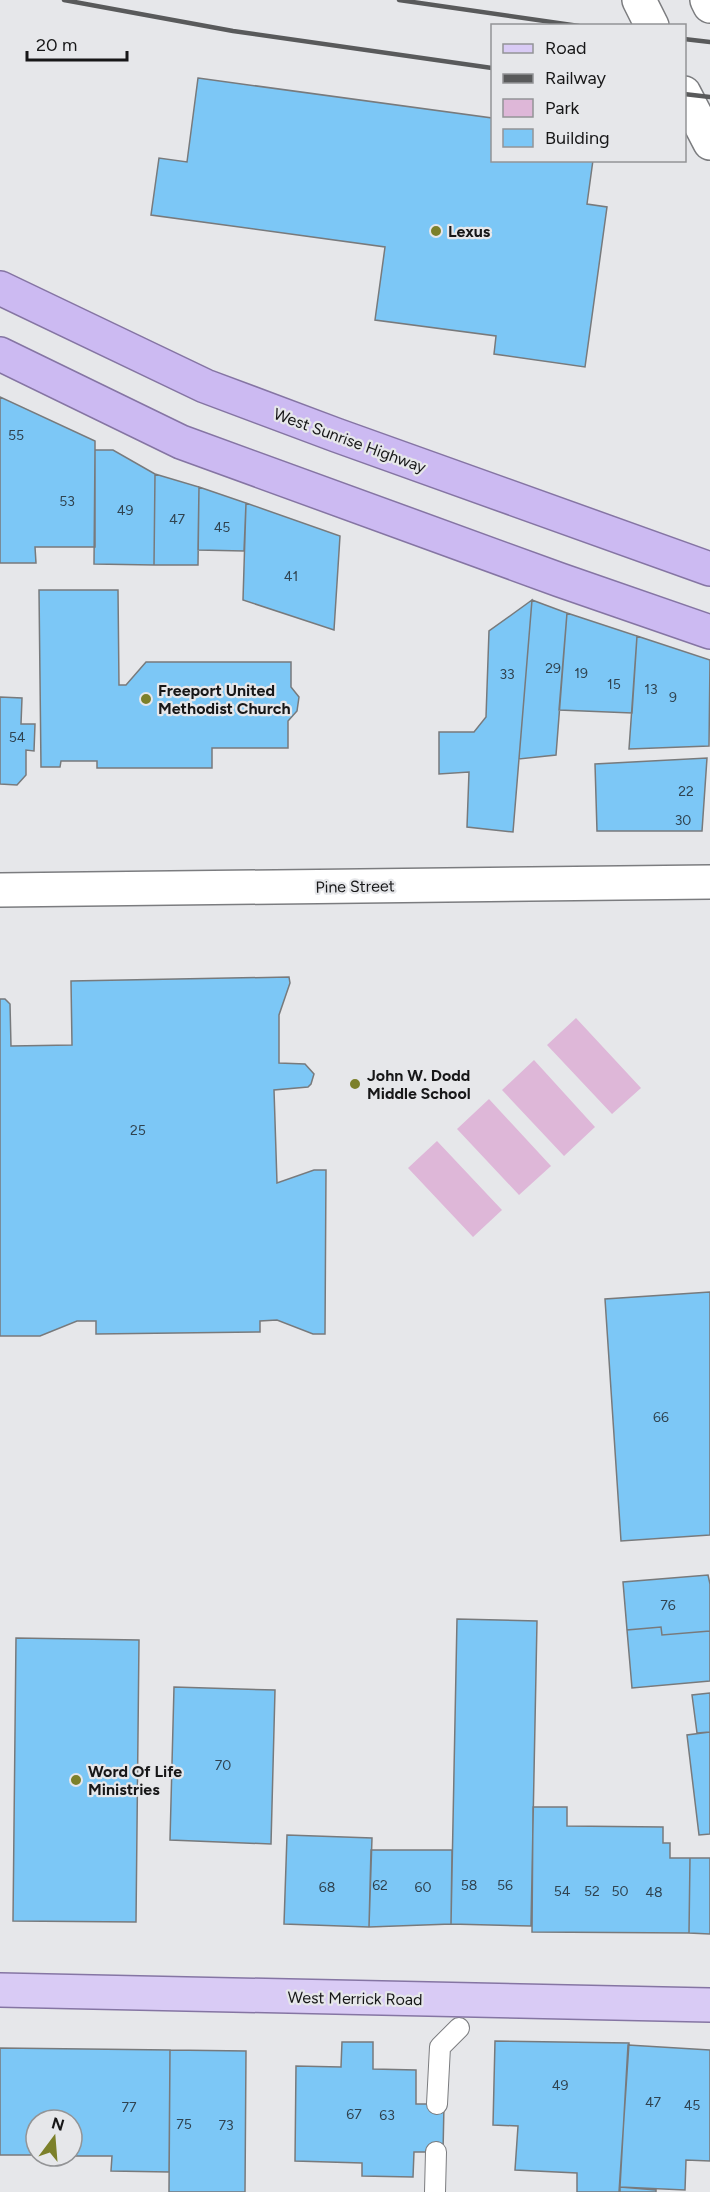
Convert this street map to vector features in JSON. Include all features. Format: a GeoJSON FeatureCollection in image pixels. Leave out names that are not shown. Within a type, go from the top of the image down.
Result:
{"type":"FeatureCollection","features":[{"type":"Feature","properties":{"kind":"highway","name":"West Sunrise Highway"},"geometry":{"type":"LineString","coordinates":[[0,288],[205,386],[513,500],[710,568]]}},
{"type":"Feature","properties":{"kind":"highway"},"geometry":{"type":"LineString","coordinates":[[0,354],[181,442],[710,632]]}},
{"type":"Feature","properties":{"kind":"main road","name":"West Merrick Road"},"geometry":{"type":"LineString","coordinates":[[0,1990],[710,2005]]}},
{"type":"Feature","properties":{"kind":"street"},"geometry":{"type":"LineString","coordinates":[[639,0],[651,24]]}},
{"type":"Feature","properties":{"kind":"street"},"geometry":{"type":"LineString","coordinates":[[708,0],[710,6]]}},
{"type":"Feature","properties":{"kind":"street"},"geometry":{"type":"LineString","coordinates":[[686,97],[710,143]]}},
{"type":"Feature","properties":{"kind":"street","name":"Pine Street"},"geometry":{"type":"LineString","coordinates":[[0,890],[710,882]]}},
{"type":"Feature","properties":{"kind":"lane"},"geometry":{"type":"LineString","coordinates":[[437,2104],[440,2047],[459,2028]]}},
{"type":"Feature","properties":{"kind":"lane"},"geometry":{"type":"LineString","coordinates":[[435,2192],[436,2152]]}},
{"type":"Feature","properties":{"kind":"green space"},"geometry":{"type":"Polygon","coordinates":[[[576,1018],[641,1088],[612,1114],[547,1045],[576,1018]]]}},
{"type":"Feature","properties":{"kind":"green space"},"geometry":{"type":"Polygon","coordinates":[[[534,1060],[595,1127],[564,1156],[502,1090],[534,1060]]]}},
{"type":"Feature","properties":{"kind":"green space"},"geometry":{"type":"Polygon","coordinates":[[[489,1099],[551,1166],[519,1195],[457,1129],[489,1099]]]}},
{"type":"Feature","properties":{"kind":"green space"},"geometry":{"type":"Polygon","coordinates":[[[437,1141],[502,1210],[473,1237],[408,1168],[437,1141]]]}},
{"type":"Feature","properties":{"kind":"building","name":"Lexus"},"geometry":{"type":"Polygon","coordinates":[[[198,78],[491,118],[491,162],[593,162],[587,204],[607,207],[585,367],[494,354],[496,336],[375,320],[385,247],[151,215],[159,158],[187,162],[198,78]]]}},
{"type":"Feature","properties":{"kind":"building"},"geometry":{"type":"Polygon","coordinates":[[[0,397],[95,441],[95,547],[35,547],[36,563],[0,563],[0,397]]]}},
{"type":"Feature","properties":{"kind":"building"},"geometry":{"type":"Polygon","coordinates":[[[95,450],[113,450],[155,474],[154,565],[94,564],[95,450]]]}},
{"type":"Feature","properties":{"kind":"building"},"geometry":{"type":"Polygon","coordinates":[[[155,474],[199,487],[198,565],[154,565],[155,474]]]}},
{"type":"Feature","properties":{"kind":"building"},"geometry":{"type":"Polygon","coordinates":[[[199,487],[246,503],[244,551],[198,550],[199,487]]]}},
{"type":"Feature","properties":{"kind":"building"},"geometry":{"type":"Polygon","coordinates":[[[246,503],[340,536],[334,630],[243,600],[246,503]]]}},
{"type":"Feature","properties":{"kind":"building"},"geometry":{"type":"Polygon","coordinates":[[[39,590],[118,590],[119,685],[126,685],[146,662],[291,662],[291,687],[299,697],[297,711],[288,721],[288,748],[212,748],[212,768],[97,768],[97,761],[61,761],[60,767],[41,767],[39,590]]]}},
{"type":"Feature","properties":{"kind":"building"},"geometry":{"type":"Polygon","coordinates":[[[532,600],[513,832],[467,827],[469,772],[439,774],[439,732],[474,732],[486,717],[489,631],[532,600]]]}},
{"type":"Feature","properties":{"kind":"building"},"geometry":{"type":"Polygon","coordinates":[[[532,600],[567,613],[556,755],[519,759],[532,600]]]}},
{"type":"Feature","properties":{"kind":"building"},"geometry":{"type":"Polygon","coordinates":[[[567,613],[637,636],[632,713],[559,710],[567,613]]]}},
{"type":"Feature","properties":{"kind":"building"},"geometry":{"type":"Polygon","coordinates":[[[637,636],[710,660],[709,746],[629,749],[637,636]]]}},
{"type":"Feature","properties":{"kind":"building"},"geometry":{"type":"Polygon","coordinates":[[[0,697],[22,698],[21,724],[35,724],[34,751],[26,750],[26,775],[17,785],[0,784],[0,697]]]}},
{"type":"Feature","properties":{"kind":"building"},"geometry":{"type":"Polygon","coordinates":[[[707,758],[702,831],[597,831],[595,764],[707,758]]]}},
{"type":"Feature","properties":{"kind":"building"},"geometry":{"type":"Polygon","coordinates":[[[289,977],[290,983],[279,1015],[279,1063],[305,1064],[314,1074],[308,1087],[274,1090],[277,1183],[314,1170],[326,1170],[325,1334],[313,1334],[277,1320],[260,1321],[260,1332],[96,1334],[96,1321],[77,1321],[40,1336],[0,1336],[0,999],[5,999],[10,1004],[11,1046],[72,1045],[71,981],[289,977]]]}},
{"type":"Feature","properties":{"kind":"building"},"geometry":{"type":"Polygon","coordinates":[[[710,1292],[710,1535],[621,1541],[605,1299],[710,1292]]]}},
{"type":"Feature","properties":{"kind":"building"},"geometry":{"type":"Polygon","coordinates":[[[708,1575],[710,1631],[662,1635],[661,1627],[627,1630],[623,1582],[708,1575]]]}},
{"type":"Feature","properties":{"kind":"building"},"geometry":{"type":"Polygon","coordinates":[[[457,1619],[537,1621],[531,1926],[451,1924],[457,1619]]]}},
{"type":"Feature","properties":{"kind":"building"},"geometry":{"type":"Polygon","coordinates":[[[661,1627],[662,1635],[710,1631],[710,1681],[632,1688],[627,1630],[661,1627]]]}},
{"type":"Feature","properties":{"kind":"building","name":"Word Of Life Ministries"},"geometry":{"type":"Polygon","coordinates":[[[16,1638],[139,1640],[136,1922],[13,1921],[16,1638]]]}},
{"type":"Feature","properties":{"kind":"building"},"geometry":{"type":"Polygon","coordinates":[[[174,1687],[275,1690],[271,1844],[170,1840],[174,1687]]]}},
{"type":"Feature","properties":{"kind":"building"},"geometry":{"type":"Polygon","coordinates":[[[710,1693],[710,1732],[697,1733],[692,1695],[710,1693]]]}},
{"type":"Feature","properties":{"kind":"building"},"geometry":{"type":"Polygon","coordinates":[[[710,1732],[710,1834],[699,1835],[687,1735],[710,1732]]]}},
{"type":"Feature","properties":{"kind":"building"},"geometry":{"type":"Polygon","coordinates":[[[533,1807],[567,1807],[567,1826],[663,1827],[663,1843],[670,1843],[670,1858],[690,1858],[689,1933],[532,1932],[533,1807]]]}},
{"type":"Feature","properties":{"kind":"building"},"geometry":{"type":"Polygon","coordinates":[[[287,1835],[372,1838],[369,1927],[284,1924],[287,1835]]]}},
{"type":"Feature","properties":{"kind":"building"},"geometry":{"type":"Polygon","coordinates":[[[371,1850],[452,1850],[451,1924],[369,1927],[371,1850]]]}},
{"type":"Feature","properties":{"kind":"building"},"geometry":{"type":"Polygon","coordinates":[[[690,1858],[710,1858],[710,1934],[689,1933],[690,1858]]]}},
{"type":"Feature","properties":{"kind":"building"},"geometry":{"type":"Polygon","coordinates":[[[495,2041],[629,2043],[619,2192],[577,2192],[577,2173],[515,2170],[518,2126],[493,2125],[495,2041]]]}},
{"type":"Feature","properties":{"kind":"building"},"geometry":{"type":"Polygon","coordinates":[[[342,2042],[373,2042],[373,2069],[416,2070],[416,2104],[444,2104],[443,2152],[414,2152],[413,2177],[362,2176],[362,2163],[295,2161],[296,2066],[341,2067],[342,2042]]]}},
{"type":"Feature","properties":{"kind":"building"},"geometry":{"type":"Polygon","coordinates":[[[628,2045],[710,2050],[710,2161],[686,2160],[685,2190],[620,2187],[628,2045]]]}},
{"type":"Feature","properties":{"kind":"building"},"geometry":{"type":"Polygon","coordinates":[[[0,2048],[170,2050],[169,2172],[111,2171],[112,2156],[84,2156],[84,2108],[24,2108],[24,2155],[0,2155],[0,2048]]]}},
{"type":"Feature","properties":{"kind":"building"},"geometry":{"type":"Polygon","coordinates":[[[170,2050],[246,2051],[245,2192],[169,2192],[170,2050]]]}},
{"type":"Feature","properties":{"kind":"building"},"geometry":{"type":"Polygon","coordinates":[[[620,2187],[656,2190],[656,2192],[620,2192],[620,2187]]]}},
{"type":"Feature","properties":{"kind":"railway"},"geometry":{"type":"LineString","coordinates":[[64,0],[233,31],[491,68]]}},
{"type":"Feature","properties":{"kind":"railway"},"geometry":{"type":"LineString","coordinates":[[399,0],[565,24]]}},
{"type":"Feature","properties":{"kind":"railway"},"geometry":{"type":"LineString","coordinates":[[686,39],[710,42]]}},
{"type":"Feature","properties":{"kind":"railway"},"geometry":{"type":"LineString","coordinates":[[686,94],[710,97]]}},
{"type":"Feature","properties":{"kind":"place","name":"Lexus"},"geometry":{"type":"Point","coordinates":[436,231]}},
{"type":"Feature","properties":{"kind":"place","name":"Freeport United Methodist Church"},"geometry":{"type":"Point","coordinates":[146,699]}},
{"type":"Feature","properties":{"kind":"place","name":"John W. Dodd Middle School"},"geometry":{"type":"Point","coordinates":[355,1084]}},
{"type":"Feature","properties":{"kind":"place","name":"Word Of Life Ministries"},"geometry":{"type":"Point","coordinates":[76,1780]}}]}
